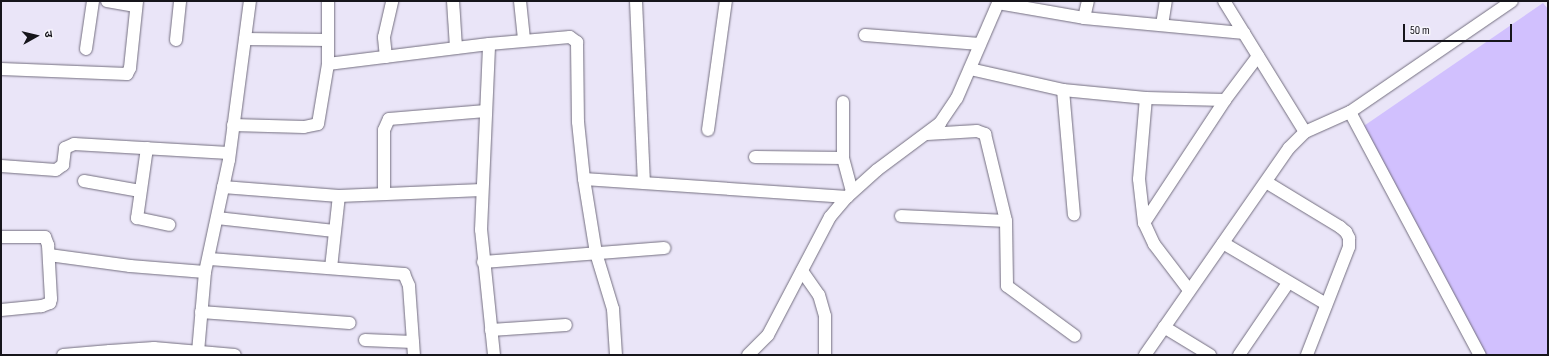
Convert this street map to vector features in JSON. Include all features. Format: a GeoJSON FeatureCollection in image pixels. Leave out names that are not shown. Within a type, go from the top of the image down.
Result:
{"type":"FeatureCollection","features":[{"type":"Feature","properties":{"kind":"street"},"geometry":{"type":"LineString","coordinates":[[86,49],[93,1]]}},
{"type":"Feature","properties":{"kind":"street"},"geometry":{"type":"LineString","coordinates":[[1,69],[127,74],[130,68],[137,4],[107,1]]}},
{"type":"Feature","properties":{"kind":"street"},"geometry":{"type":"LineString","coordinates":[[176,40],[180,1]]}},
{"type":"Feature","properties":{"kind":"street"},"geometry":{"type":"LineString","coordinates":[[198,352],[205,272],[210,259],[230,153],[250,1]]}},
{"type":"Feature","properties":{"kind":"street"},"geometry":{"type":"LineString","coordinates":[[233,125],[304,128],[318,124],[328,64],[328,1]]}},
{"type":"Feature","properties":{"kind":"street"},"geometry":{"type":"LineString","coordinates":[[386,57],[384,37],[392,1]]}},
{"type":"Feature","properties":{"kind":"street"},"geometry":{"type":"LineString","coordinates":[[453,1],[456,48]]}},
{"type":"Feature","properties":{"kind":"street"},"geometry":{"type":"LineString","coordinates":[[520,1],[524,40]]}},
{"type":"Feature","properties":{"kind":"street"},"geometry":{"type":"LineString","coordinates":[[636,1],[644,184]]}},
{"type":"Feature","properties":{"kind":"street"},"geometry":{"type":"LineString","coordinates":[[708,130],[726,1]]}},
{"type":"Feature","properties":{"kind":"street"},"geometry":{"type":"LineString","coordinates":[[1084,18],[1088,1]]}},
{"type":"Feature","properties":{"kind":"street"},"geometry":{"type":"LineString","coordinates":[[1162,25],[1166,1]]}},
{"type":"Feature","properties":{"kind":"street"},"geometry":{"type":"LineString","coordinates":[[1224,1],[1305,132]]}},
{"type":"Feature","properties":{"kind":"street"},"geometry":{"type":"LineString","coordinates":[[1145,355],[1289,148],[1305,132],[1350,112],[1512,1]]}},
{"type":"Feature","properties":{"kind":"street"},"geometry":{"type":"LineString","coordinates":[[748,355],[768,335],[830,217],[850,194],[877,170],[940,123],[958,98],[998,2],[1084,18],[1244,33]]}},
{"type":"Feature","properties":{"kind":"street"},"geometry":{"type":"LineString","coordinates":[[865,35],[980,44]]}},
{"type":"Feature","properties":{"kind":"street"},"geometry":{"type":"LineString","coordinates":[[328,64],[524,40],[570,37],[577,42],[578,122],[584,179],[596,253],[613,308],[616,355]]}},
{"type":"Feature","properties":{"kind":"street"},"geometry":{"type":"LineString","coordinates":[[245,40],[328,40]]}},
{"type":"Feature","properties":{"kind":"street"},"geometry":{"type":"LineString","coordinates":[[489,44],[482,190],[483,262],[494,355]]}},
{"type":"Feature","properties":{"kind":"street"},"geometry":{"type":"LineString","coordinates":[[1144,223],[1225,100],[1258,56]]}},
{"type":"Feature","properties":{"kind":"street"},"geometry":{"type":"LineString","coordinates":[[970,68],[1063,90],[1146,98],[1225,100]]}},
{"type":"Feature","properties":{"kind":"street"},"geometry":{"type":"LineString","coordinates":[[1063,90],[1074,215]]}},
{"type":"Feature","properties":{"kind":"street"},"geometry":{"type":"LineString","coordinates":[[1146,98],[1139,179],[1144,223],[1154,244],[1189,290]]}},
{"type":"Feature","properties":{"kind":"street"},"geometry":{"type":"LineString","coordinates":[[843,102],[843,158],[850,194]]}},
{"type":"Feature","properties":{"kind":"street"},"geometry":{"type":"LineString","coordinates":[[384,194],[384,130],[389,119],[486,111]]}},
{"type":"Feature","properties":{"kind":"street"},"geometry":{"type":"LineString","coordinates":[[1350,112],[1480,355]]}},
{"type":"Feature","properties":{"kind":"street"},"geometry":{"type":"LineString","coordinates":[[927,134],[977,131],[985,134],[1006,221],[1007,286],[1075,336]]}},
{"type":"Feature","properties":{"kind":"street"},"geometry":{"type":"LineString","coordinates":[[1,166],[56,170],[63,165],[65,148],[74,144],[230,153]]}},
{"type":"Feature","properties":{"kind":"street"},"geometry":{"type":"LineString","coordinates":[[147,148],[137,218],[169,226]]}},
{"type":"Feature","properties":{"kind":"street"},"geometry":{"type":"LineString","coordinates":[[756,157],[843,158]]}},
{"type":"Feature","properties":{"kind":"street"},"geometry":{"type":"LineString","coordinates":[[584,179],[644,184],[850,194]]}},
{"type":"Feature","properties":{"kind":"street"},"geometry":{"type":"LineString","coordinates":[[84,181],[140,191]]}},
{"type":"Feature","properties":{"kind":"street"},"geometry":{"type":"LineString","coordinates":[[1266,182],[1346,232],[1349,247],[1307,355]]}},
{"type":"Feature","properties":{"kind":"street"},"geometry":{"type":"LineString","coordinates":[[223,187],[339,196],[482,190]]}},
{"type":"Feature","properties":{"kind":"street"},"geometry":{"type":"LineString","coordinates":[[331,268],[339,196]]}},
{"type":"Feature","properties":{"kind":"street"},"geometry":{"type":"LineString","coordinates":[[901,216],[1006,221]]}},
{"type":"Feature","properties":{"kind":"street"},"geometry":{"type":"LineString","coordinates":[[217,218],[334,231]]}},
{"type":"Feature","properties":{"kind":"street"},"geometry":{"type":"LineString","coordinates":[[1,237],[45,237],[49,255],[50,303],[1,310]]}},
{"type":"Feature","properties":{"kind":"street"},"geometry":{"type":"LineString","coordinates":[[1223,243],[1288,283],[1326,304]]}},
{"type":"Feature","properties":{"kind":"street"},"geometry":{"type":"LineString","coordinates":[[483,262],[664,248]]}},
{"type":"Feature","properties":{"kind":"street"},"geometry":{"type":"LineString","coordinates":[[49,255],[130,266],[205,272]]}},
{"type":"Feature","properties":{"kind":"street"},"geometry":{"type":"LineString","coordinates":[[210,259],[404,274],[409,286],[414,355]]}},
{"type":"Feature","properties":{"kind":"street"},"geometry":{"type":"LineString","coordinates":[[802,271],[819,295],[825,316],[825,355]]}},
{"type":"Feature","properties":{"kind":"street"},"geometry":{"type":"LineString","coordinates":[[1239,355],[1288,283]]}},
{"type":"Feature","properties":{"kind":"street"},"geometry":{"type":"LineString","coordinates":[[201,312],[350,323]]}},
{"type":"Feature","properties":{"kind":"street"},"geometry":{"type":"LineString","coordinates":[[490,330],[566,325]]}},
{"type":"Feature","properties":{"kind":"street"},"geometry":{"type":"LineString","coordinates":[[1164,327],[1210,355]]}},
{"type":"Feature","properties":{"kind":"street"},"geometry":{"type":"LineString","coordinates":[[366,340],[413,342]]}},
{"type":"Feature","properties":{"kind":"street"},"geometry":{"type":"LineString","coordinates":[[63,355],[110,353],[154,348],[234,355]]}},
{"type":"Feature","properties":{"kind":"shaded area"},"geometry":{"type":"Polygon","coordinates":[[[1543,3],[1548,9],[1548,355],[1482,355],[1355,132],[1543,3]]]}}]}
